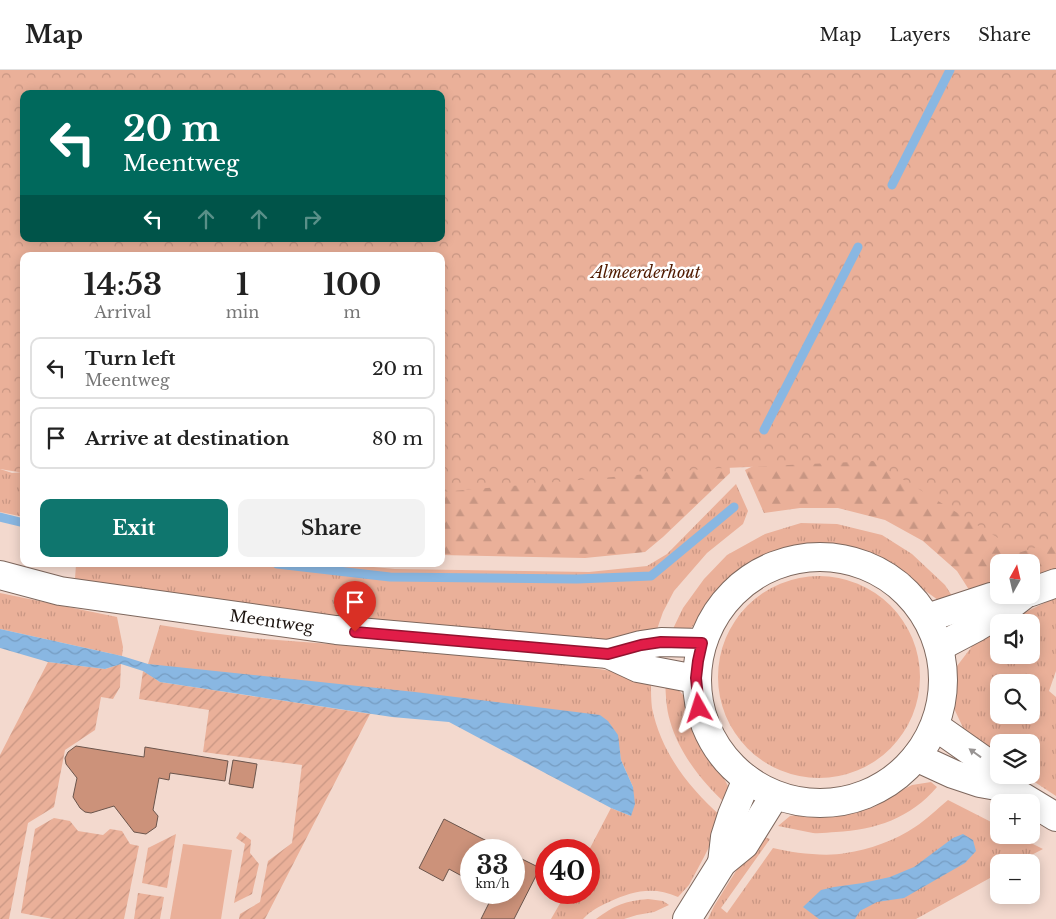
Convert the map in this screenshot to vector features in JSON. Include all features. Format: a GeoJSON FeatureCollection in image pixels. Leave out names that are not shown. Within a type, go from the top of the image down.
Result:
{"type":"FeatureCollection","features":[{"type":"Feature","properties":{"kind":"street"},"geometry":{"type":"LineString","coordinates":[[806,557],[835,557],[863,564],[888,576],[910,595],[927,618],[939,647],[943,667],[944,687],[940,707],[926,743],[916,757],[898,776],[876,790],[852,799],[826,803],[800,802],[775,795],[747,779],[725,759],[709,735],[699,708],[696,678],[702,643],[713,617],[730,594],[752,576],[778,563],[806,557]]}},
{"type":"Feature","properties":{"kind":"street","name":"Meentweg"},"geometry":{"type":"LineString","coordinates":[[0,575],[60,590],[336,630],[608,654],[638,668],[696,678]]}},
{"type":"Feature","properties":{"kind":"street"},"geometry":{"type":"LineString","coordinates":[[1040,589],[1056,583]]}},
{"type":"Feature","properties":{"kind":"street"},"geometry":{"type":"LineString","coordinates":[[927,618],[990,597]]}},
{"type":"Feature","properties":{"kind":"street"},"geometry":{"type":"LineString","coordinates":[[939,647],[976,628],[1012,604]]}},
{"type":"Feature","properties":{"kind":"street","name":"Meentweg"},"geometry":{"type":"LineString","coordinates":[[608,654],[661,642],[702,643]]}},
{"type":"Feature","properties":{"kind":"street"},"geometry":{"type":"LineString","coordinates":[[934,726],[989,764],[1008,788],[1056,817]]}},
{"type":"Feature","properties":{"kind":"street"},"geometry":{"type":"LineString","coordinates":[[916,757],[953,774],[980,783],[1008,788]]}},
{"type":"Feature","properties":{"kind":"street"},"geometry":{"type":"LineString","coordinates":[[722,863],[725,836],[747,779]]}},
{"type":"Feature","properties":{"kind":"street"},"geometry":{"type":"LineString","coordinates":[[687,919],[722,863],[744,844],[775,795]]}},
{"type":"Feature","properties":{"kind":"green space","name":"Almeerderhout"},"geometry":{"type":"Polygon","coordinates":[[[0,70],[1056,70],[1056,542],[1021,552],[873,461],[704,469],[445,492],[445,252],[20,252],[20,472],[0,469],[0,70]]]}},
{"type":"Feature","properties":{"kind":"green space"},"geometry":{"type":"Polygon","coordinates":[[[1056,200],[1056,569],[1040,574],[1040,554],[990,554],[990,590],[973,596],[957,571],[923,541],[885,520],[838,508],[800,508],[764,513],[745,470],[784,451],[1056,200]]]}},
{"type":"Feature","properties":{"kind":"green space"},"geometry":{"type":"Polygon","coordinates":[[[445,299],[729,454],[730,473],[645,552],[585,558],[445,555],[445,299]]]}},
{"type":"Feature","properties":{"kind":"green space"},"geometry":{"type":"Polygon","coordinates":[[[0,469],[12,473],[20,472],[20,516],[0,512],[0,469]]]}},
{"type":"Feature","properties":{"kind":"green space"},"geometry":{"type":"Polygon","coordinates":[[[736,484],[748,511],[743,524],[707,553],[674,591],[663,612],[655,635],[636,640],[591,639],[214,604],[75,579],[76,567],[373,567],[589,572],[647,566],[667,554],[736,484]]]}},
{"type":"Feature","properties":{"kind":"green space"},"geometry":{"type":"Polygon","coordinates":[[[801,523],[837,524],[882,535],[912,554],[945,585],[954,599],[938,600],[895,567],[870,553],[842,547],[810,547],[782,551],[751,565],[730,580],[701,618],[690,629],[671,633],[683,608],[704,579],[727,555],[765,534],[801,523]]]}},
{"type":"Feature","properties":{"kind":"green space"},"geometry":{"type":"Polygon","coordinates":[[[819,576],[848,580],[867,588],[883,599],[897,613],[908,629],[916,648],[920,677],[916,706],[908,725],[897,741],[883,755],[867,766],[848,774],[819,778],[790,774],[771,766],[755,755],[741,741],[730,725],[722,706],[718,677],[722,648],[730,629],[741,613],[755,599],[771,588],[790,580],[819,576]]]}},
{"type":"Feature","properties":{"kind":"green space"},"geometry":{"type":"Polygon","coordinates":[[[0,593],[117,617],[123,647],[122,656],[0,629],[0,593]]]}},
{"type":"Feature","properties":{"kind":"green space"},"geometry":{"type":"Polygon","coordinates":[[[1056,597],[1056,671],[1049,691],[1056,697],[1056,796],[1038,784],[1040,784],[1040,734],[990,734],[990,751],[966,734],[951,702],[954,670],[973,645],[990,631],[990,664],[1040,664],[1040,614],[1022,614],[1056,597]]]}},
{"type":"Feature","properties":{"kind":"green space"},"geometry":{"type":"Polygon","coordinates":[[[160,625],[251,638],[555,661],[644,677],[651,685],[652,708],[656,724],[669,754],[687,781],[721,816],[719,827],[689,885],[678,897],[660,892],[643,891],[602,905],[583,919],[551,919],[560,904],[600,904],[600,839],[595,839],[611,808],[631,816],[633,787],[621,760],[617,735],[148,664],[160,625]]]}},
{"type":"Feature","properties":{"kind":"green space"},"geometry":{"type":"Polygon","coordinates":[[[48,662],[105,669],[121,664],[120,687],[113,699],[101,697],[95,730],[65,750],[54,807],[28,823],[9,919],[0,919],[0,755],[48,662]]]}},
{"type":"Feature","properties":{"kind":"green space"},"geometry":{"type":"Polygon","coordinates":[[[143,671],[160,682],[370,714],[265,919],[239,919],[240,914],[260,902],[268,861],[292,843],[302,765],[203,752],[209,710],[139,699],[143,671]]]}},
{"type":"Feature","properties":{"kind":"green space"},"geometry":{"type":"Polygon","coordinates":[[[665,681],[677,688],[688,701],[700,732],[728,786],[726,804],[700,777],[679,744],[669,716],[665,681]]]}},
{"type":"Feature","properties":{"kind":"green space"},"geometry":{"type":"Polygon","coordinates":[[[931,782],[937,787],[916,807],[878,825],[850,831],[819,833],[778,826],[790,816],[850,812],[874,807],[912,785],[931,782]]]}},
{"type":"Feature","properties":{"kind":"green space"},"geometry":{"type":"Polygon","coordinates":[[[948,800],[990,821],[990,844],[1033,844],[1043,849],[1033,854],[990,854],[990,878],[916,919],[708,919],[714,906],[756,839],[764,837],[770,839],[721,908],[727,913],[773,848],[819,854],[855,852],[891,840],[923,821],[948,800]]]}},
{"type":"Feature","properties":{"kind":"green space"},"geometry":{"type":"Polygon","coordinates":[[[54,818],[70,821],[78,831],[103,835],[110,829],[122,831],[130,844],[139,846],[124,919],[53,919],[21,913],[35,829],[54,818]]]}},
{"type":"Feature","properties":{"kind":"green space"},"geometry":{"type":"Polygon","coordinates":[[[240,832],[251,840],[250,853],[259,864],[252,894],[234,903],[245,844],[236,838],[240,832]]]}},
{"type":"Feature","properties":{"kind":"green space"},"geometry":{"type":"Polygon","coordinates":[[[176,834],[167,888],[142,883],[148,848],[176,834]]]}},
{"type":"Feature","properties":{"kind":"green space"},"geometry":{"type":"Polygon","coordinates":[[[183,844],[232,850],[221,919],[170,919],[183,844]]]}},
{"type":"Feature","properties":{"kind":"green space"},"geometry":{"type":"Polygon","coordinates":[[[138,893],[164,897],[160,919],[134,919],[138,893]]]}},
{"type":"Feature","properties":{"kind":"green space"},"geometry":{"type":"Polygon","coordinates":[[[648,899],[663,901],[669,905],[654,912],[624,919],[596,919],[620,904],[648,899]]]}},
{"type":"Feature","properties":{"kind":"water"},"geometry":{"type":"Polygon","coordinates":[[[0,629],[122,656],[148,664],[415,692],[600,715],[608,721],[618,735],[621,760],[633,787],[635,804],[631,816],[611,808],[449,722],[392,717],[160,682],[143,671],[121,664],[105,669],[48,662],[0,648],[0,629]]]}},
{"type":"Feature","properties":{"kind":"water"},"geometry":{"type":"Polygon","coordinates":[[[963,834],[973,840],[976,851],[965,863],[904,898],[877,902],[860,911],[855,919],[819,919],[803,907],[821,890],[890,877],[914,867],[953,838],[963,834]]]}},
{"type":"Feature","properties":{"kind":"building"},"geometry":{"type":"Polygon","coordinates":[[[76,746],[144,757],[145,747],[228,761],[225,781],[170,773],[169,780],[159,778],[153,810],[158,816],[156,827],[146,834],[134,832],[114,806],[91,813],[85,812],[80,808],[73,797],[77,778],[66,764],[65,758],[68,752],[76,746]]]}},
{"type":"Feature","properties":{"kind":"building"},"geometry":{"type":"Polygon","coordinates":[[[233,760],[257,764],[253,788],[229,784],[233,760]]]}},
{"type":"Feature","properties":{"kind":"building"},"geometry":{"type":"Polygon","coordinates":[[[444,819],[483,839],[460,839],[460,875],[449,869],[443,881],[419,868],[444,819]]]}},
{"type":"Feature","properties":{"kind":"building"},"geometry":{"type":"Polygon","coordinates":[[[525,860],[535,866],[535,878],[525,897],[525,860]]]}},
{"type":"Feature","properties":{"kind":"building"},"geometry":{"type":"Polygon","coordinates":[[[488,904],[522,904],[514,919],[481,919],[488,904]]]}},
{"type":"Feature","properties":{"kind":"waterway"},"geometry":{"type":"LineString","coordinates":[[892,185],[950,70]]}},
{"type":"Feature","properties":{"kind":"waterway"},"geometry":{"type":"LineString","coordinates":[[764,430],[858,247]]}},
{"type":"Feature","properties":{"kind":"waterway"},"geometry":{"type":"LineString","coordinates":[[303,567],[390,577],[577,579],[651,576],[734,507]]}},
{"type":"Feature","properties":{"kind":"waterway"},"geometry":{"type":"LineString","coordinates":[[0,517],[20,522]]}},
{"type":"Feature","properties":{"kind":"route"},"geometry":{"type":"LineString","coordinates":[[355,632],[608,654],[661,642],[702,643],[696,678],[699,708]]}}]}
